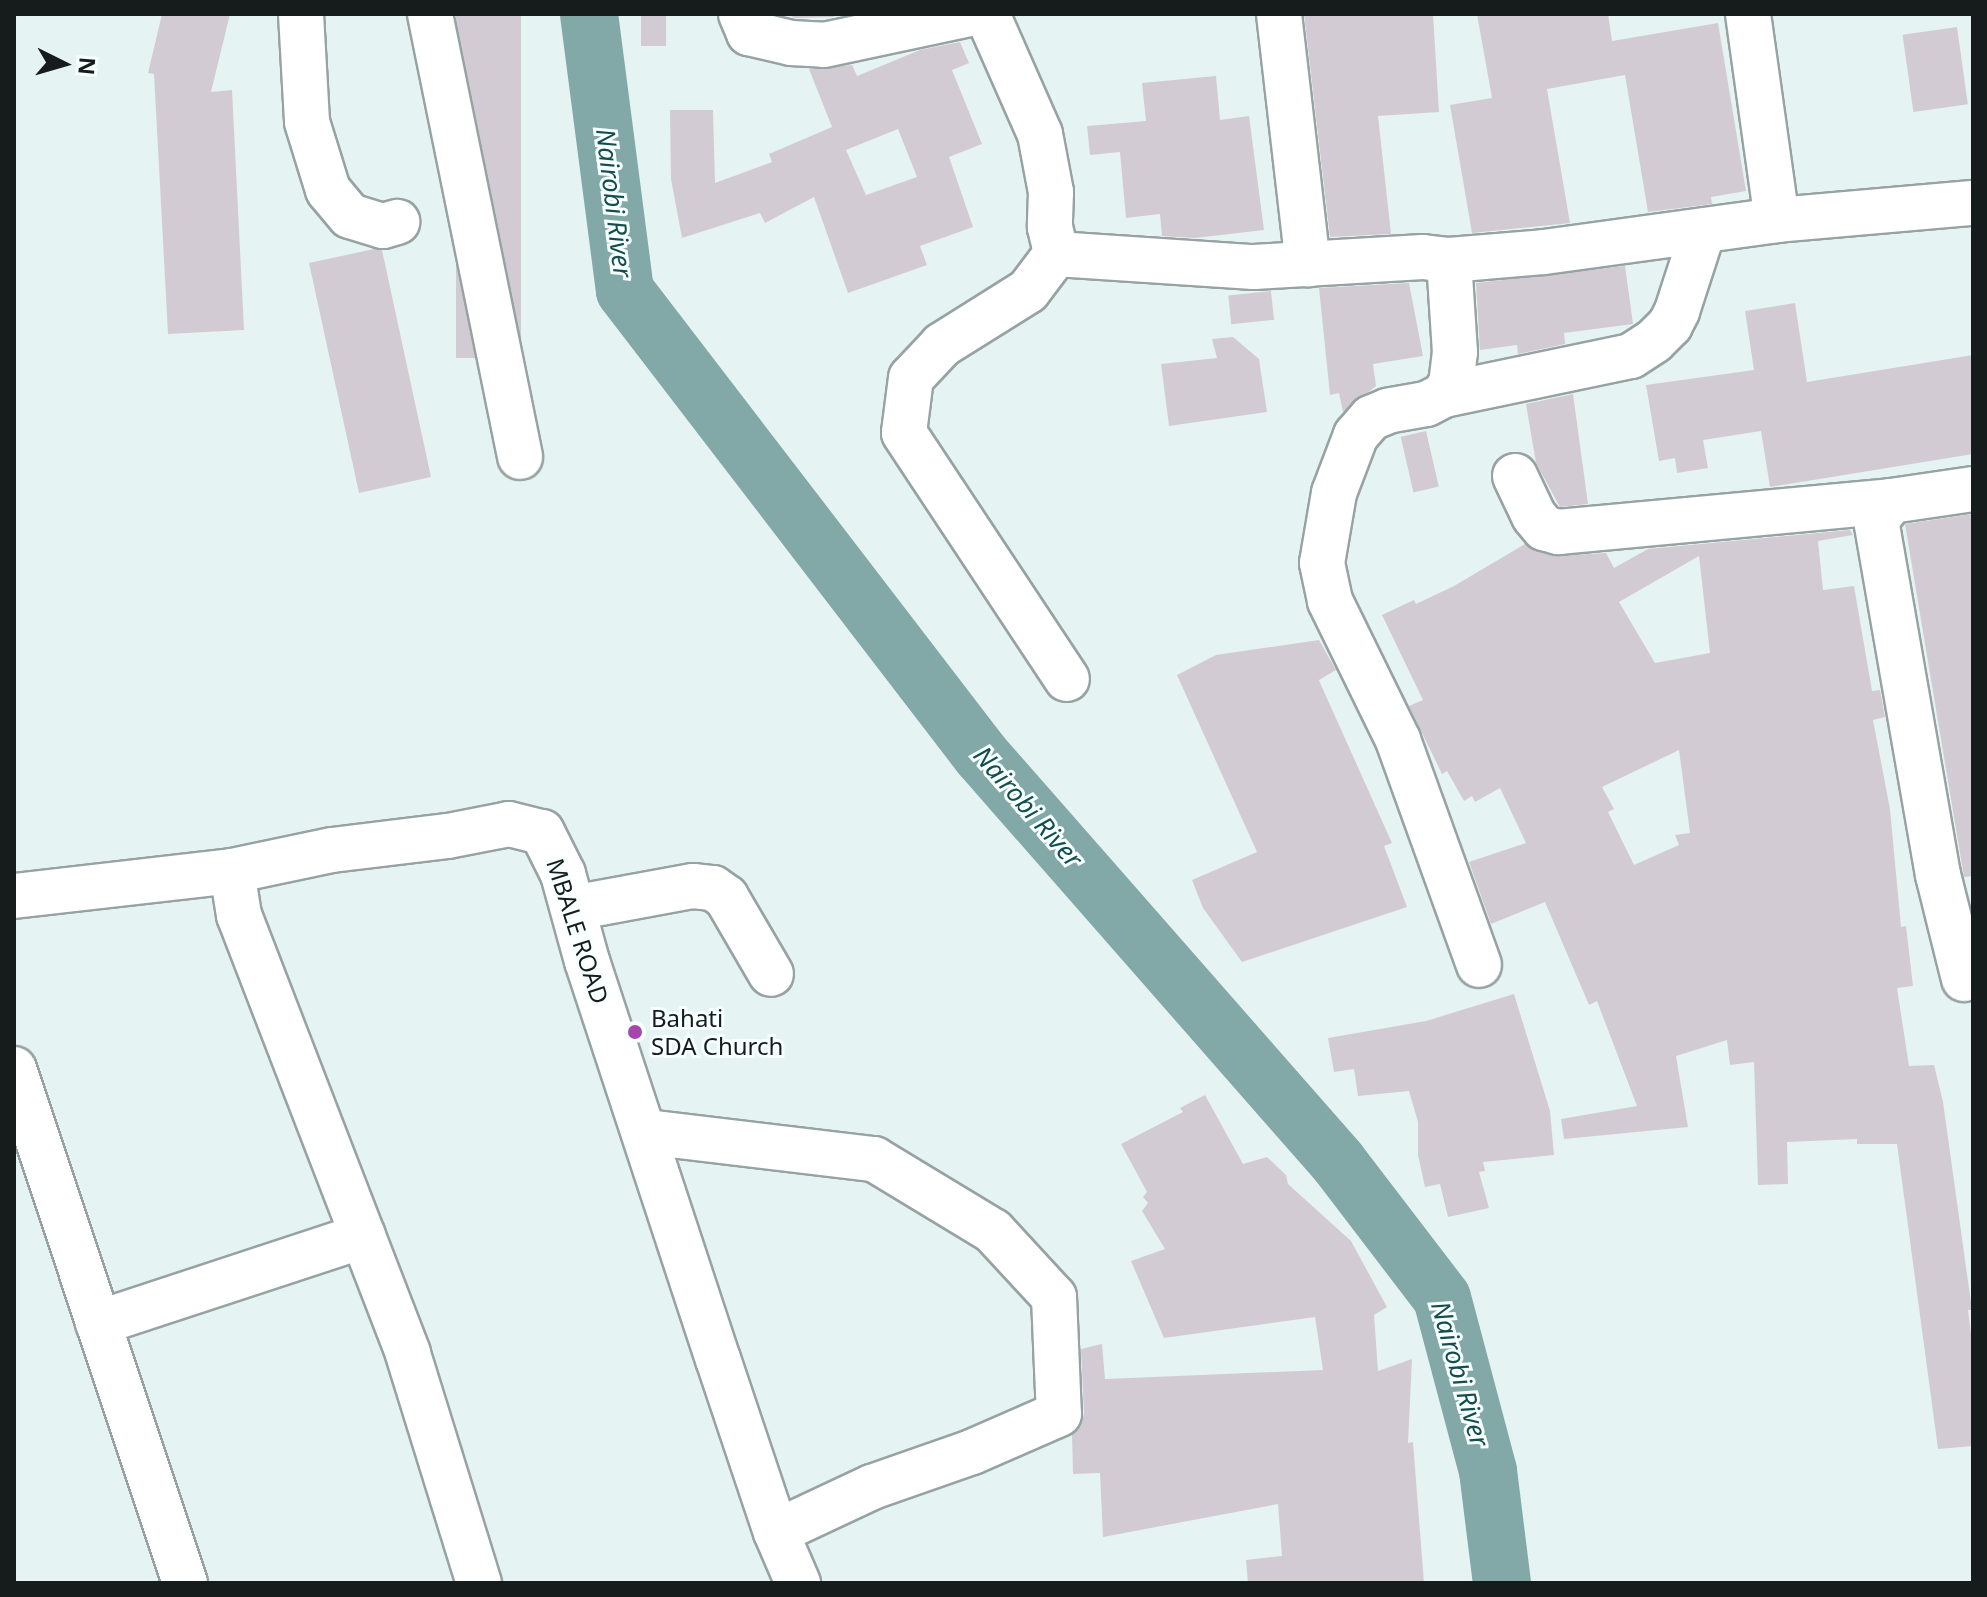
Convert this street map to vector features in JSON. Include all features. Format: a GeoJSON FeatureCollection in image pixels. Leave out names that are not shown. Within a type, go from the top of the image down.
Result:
{"type":"FeatureCollection","features":[{"type":"Feature","properties":{"kind":"street"},"geometry":{"type":"LineString","coordinates":[[301,14],[307,122],[328,190],[350,216],[383,226],[397,222]]}},
{"type":"Feature","properties":{"kind":"street"},"geometry":{"type":"LineString","coordinates":[[430,14],[520,457]]}},
{"type":"Feature","properties":{"kind":"street"},"geometry":{"type":"LineString","coordinates":[[741,14],[749,33],[791,43],[824,45],[970,14]]}},
{"type":"Feature","properties":{"kind":"street"},"geometry":{"type":"LineString","coordinates":[[987,14],[1040,134],[1051,192],[1050,227],[1056,254],[1028,291],[942,345],[911,378],[904,433],[1067,679]]}},
{"type":"Feature","properties":{"kind":"street"},"geometry":{"type":"LineString","coordinates":[[1279,14],[1308,264]]}},
{"type":"Feature","properties":{"kind":"street"},"geometry":{"type":"LineString","coordinates":[[1748,14],[1777,220]]}},
{"type":"Feature","properties":{"kind":"street"},"geometry":{"type":"LineString","coordinates":[[1056,254],[1254,267],[1423,257],[1449,260],[1777,220],[1973,203]]}},
{"type":"Feature","properties":{"kind":"street"},"geometry":{"type":"LineString","coordinates":[[1479,965],[1398,740],[1330,601],[1322,563],[1334,493],[1356,435],[1371,418],[1426,404],[1444,395],[1631,356],[1643,349],[1670,325],[1703,231]]}},
{"type":"Feature","properties":{"kind":"street"},"geometry":{"type":"LineString","coordinates":[[1444,395],[1455,368],[1449,260]]}},
{"type":"Feature","properties":{"kind":"street"},"geometry":{"type":"LineString","coordinates":[[1515,476],[1534,516],[1544,528],[1558,532],[1891,501],[1973,489]]}},
{"type":"Feature","properties":{"kind":"street"},"geometry":{"type":"LineString","coordinates":[[1891,501],[1876,521],[1938,875],[1964,979]]}},
{"type":"Feature","properties":{"kind":"street","name":"MBALE ROAD"},"geometry":{"type":"LineString","coordinates":[[14,896],[232,871],[332,850],[448,836],[509,824],[542,832],[563,874],[587,961],[776,1532],[798,1583]]}},
{"type":"Feature","properties":{"kind":"street"},"geometry":{"type":"LineString","coordinates":[[232,871],[239,915],[408,1354],[479,1583]]}},
{"type":"Feature","properties":{"kind":"street"},"geometry":{"type":"LineString","coordinates":[[573,908],[693,886],[713,888],[726,897],[771,974]]}},
{"type":"Feature","properties":{"kind":"street"},"geometry":{"type":"LineString","coordinates":[[14,1069],[185,1583]]}},
{"type":"Feature","properties":{"kind":"street"},"geometry":{"type":"LineString","coordinates":[[646,1132],[874,1159],[993,1231],[1054,1297],[1059,1414],[972,1452],[872,1487],[776,1532]]}},
{"type":"Feature","properties":{"kind":"street"},"geometry":{"type":"LineString","coordinates":[[98,1323],[363,1236]]}},
{"type":"Feature","properties":{"kind":"building"},"geometry":{"type":"Polygon","coordinates":[[[162,14],[230,14],[211,92],[232,90],[244,330],[168,334],[154,74],[148,73],[162,14]]]}},
{"type":"Feature","properties":{"kind":"building"},"geometry":{"type":"Polygon","coordinates":[[[456,14],[521,14],[521,358],[456,358],[456,14]]]}},
{"type":"Feature","properties":{"kind":"building"},"geometry":{"type":"Polygon","coordinates":[[[641,14],[666,14],[666,46],[641,46],[641,14]]]}},
{"type":"Feature","properties":{"kind":"building"},"geometry":{"type":"Polygon","coordinates":[[[787,14],[832,14],[834,17],[795,18],[787,14]]]}},
{"type":"Feature","properties":{"kind":"building"},"geometry":{"type":"Polygon","coordinates":[[[1304,14],[1433,14],[1439,112],[1378,116],[1391,234],[1330,237],[1304,14]]]}},
{"type":"Feature","properties":{"kind":"building"},"geometry":{"type":"Polygon","coordinates":[[[1477,14],[1608,14],[1612,41],[1718,23],[1746,191],[1711,197],[1712,204],[1648,212],[1625,75],[1547,89],[1570,223],[1472,233],[1450,105],[1492,98],[1477,14]]]}},
{"type":"Feature","properties":{"kind":"building"},"geometry":{"type":"Polygon","coordinates":[[[1957,27],[1968,104],[1913,112],[1903,35],[1957,27]]]}},
{"type":"Feature","properties":{"kind":"building"},"geometry":{"type":"Polygon","coordinates":[[[960,42],[969,63],[952,70],[982,144],[949,157],[973,227],[920,246],[927,265],[848,293],[814,197],[765,223],[760,213],[682,238],[671,179],[670,110],[713,110],[715,183],[772,162],[769,154],[832,127],[809,69],[852,65],[857,76],[920,50],[960,42]],[[898,129],[846,150],[866,195],[917,177],[898,129]]]}},
{"type":"Feature","properties":{"kind":"building"},"geometry":{"type":"Polygon","coordinates":[[[1216,76],[1220,120],[1249,116],[1264,230],[1195,238],[1162,236],[1160,214],[1126,218],[1120,152],[1090,155],[1087,126],[1146,121],[1142,83],[1216,76]]]}},
{"type":"Feature","properties":{"kind":"building"},"geometry":{"type":"Polygon","coordinates":[[[382,250],[431,477],[359,493],[309,263],[382,250]]]}},
{"type":"Feature","properties":{"kind":"building"},"geometry":{"type":"Polygon","coordinates":[[[1625,266],[1633,324],[1564,333],[1565,344],[1518,354],[1517,345],[1480,350],[1476,283],[1625,266]]]}},
{"type":"Feature","properties":{"kind":"building"},"geometry":{"type":"Polygon","coordinates":[[[1409,283],[1423,356],[1373,364],[1376,386],[1343,412],[1339,393],[1330,395],[1319,288],[1409,283]]]}},
{"type":"Feature","properties":{"kind":"building"},"geometry":{"type":"Polygon","coordinates":[[[1271,291],[1274,320],[1231,324],[1228,295],[1271,291]]]}},
{"type":"Feature","properties":{"kind":"building"},"geometry":{"type":"Polygon","coordinates":[[[1795,303],[1807,382],[1973,355],[1973,454],[1770,487],[1761,431],[1703,440],[1708,468],[1677,473],[1675,458],[1659,461],[1646,385],[1754,370],[1745,311],[1795,303]]]}},
{"type":"Feature","properties":{"kind":"building"},"geometry":{"type":"Polygon","coordinates":[[[1233,337],[1259,359],[1267,412],[1169,426],[1161,364],[1217,358],[1212,339],[1233,337]]]}},
{"type":"Feature","properties":{"kind":"building"},"geometry":{"type":"Polygon","coordinates":[[[1573,394],[1588,504],[1560,507],[1536,463],[1526,404],[1573,394]]]}},
{"type":"Feature","properties":{"kind":"building"},"geometry":{"type":"Polygon","coordinates":[[[1426,431],[1439,487],[1413,492],[1401,437],[1426,431]]]}},
{"type":"Feature","properties":{"kind":"building"},"geometry":{"type":"Polygon","coordinates":[[[1973,514],[1973,876],[1964,877],[1905,524],[1973,514]]]}},
{"type":"Feature","properties":{"kind":"building"},"geometry":{"type":"Polygon","coordinates":[[[1850,530],[1853,535],[1818,541],[1823,590],[1854,586],[1872,691],[1880,690],[1885,717],[1873,720],[1890,809],[1901,927],[1906,926],[1913,986],[1897,988],[1909,1066],[1934,1065],[1943,1102],[1972,1310],[1968,1310],[1973,1350],[1973,1446],[1938,1449],[1897,1144],[1857,1144],[1857,1139],[1787,1142],[1788,1184],[1758,1185],[1754,1062],[1730,1065],[1727,1040],[1676,1056],[1688,1127],[1564,1139],[1561,1119],[1637,1106],[1597,1001],[1589,1005],[1545,902],[1491,924],[1469,862],[1526,843],[1500,788],[1475,802],[1472,796],[1464,801],[1447,771],[1442,774],[1409,706],[1423,700],[1382,615],[1414,600],[1416,604],[1454,586],[1525,544],[1552,556],[1606,553],[1614,568],[1648,549],[1850,530]],[[1699,556],[1619,602],[1655,663],[1710,653],[1699,556]],[[1679,750],[1602,787],[1614,809],[1608,812],[1634,865],[1679,845],[1675,835],[1690,833],[1679,750]]]}},
{"type":"Feature","properties":{"kind":"building"},"geometry":{"type":"Polygon","coordinates":[[[1319,640],[1336,670],[1319,680],[1392,843],[1384,846],[1407,907],[1242,962],[1203,908],[1192,880],[1257,852],[1177,675],[1216,655],[1319,640]]]}},
{"type":"Feature","properties":{"kind":"building"},"geometry":{"type":"Polygon","coordinates":[[[1514,994],[1550,1111],[1554,1155],[1483,1162],[1485,1171],[1479,1172],[1489,1208],[1448,1217],[1440,1184],[1425,1187],[1418,1155],[1418,1122],[1409,1091],[1358,1096],[1354,1069],[1334,1072],[1328,1038],[1426,1021],[1514,994]]]}},
{"type":"Feature","properties":{"kind":"building"},"geometry":{"type":"Polygon","coordinates":[[[1205,1095],[1243,1164],[1267,1157],[1286,1175],[1288,1184],[1351,1241],[1387,1307],[1374,1315],[1378,1371],[1412,1359],[1408,1443],[1413,1442],[1424,1583],[1248,1583],[1246,1560],[1282,1556],[1278,1504],[1103,1537],[1100,1473],[1073,1474],[1072,1435],[1081,1426],[1084,1413],[1081,1349],[1102,1344],[1105,1379],[1323,1370],[1315,1317],[1164,1338],[1131,1261],[1165,1249],[1142,1211],[1148,1203],[1143,1197],[1147,1192],[1121,1144],[1183,1112],[1180,1108],[1205,1095]]]}},
{"type":"Feature","properties":{"kind":"waterway","name":"Nairobi River"},"geometry":{"type":"LineString","coordinates":[[589,14],[625,291],[981,755],[1338,1162],[1442,1298],[1488,1471],[1502,1583]]}},
{"type":"Feature","properties":{"kind":"place","name":"Bahati SDA Church"},"geometry":{"type":"Point","coordinates":[635,1032]}}]}
